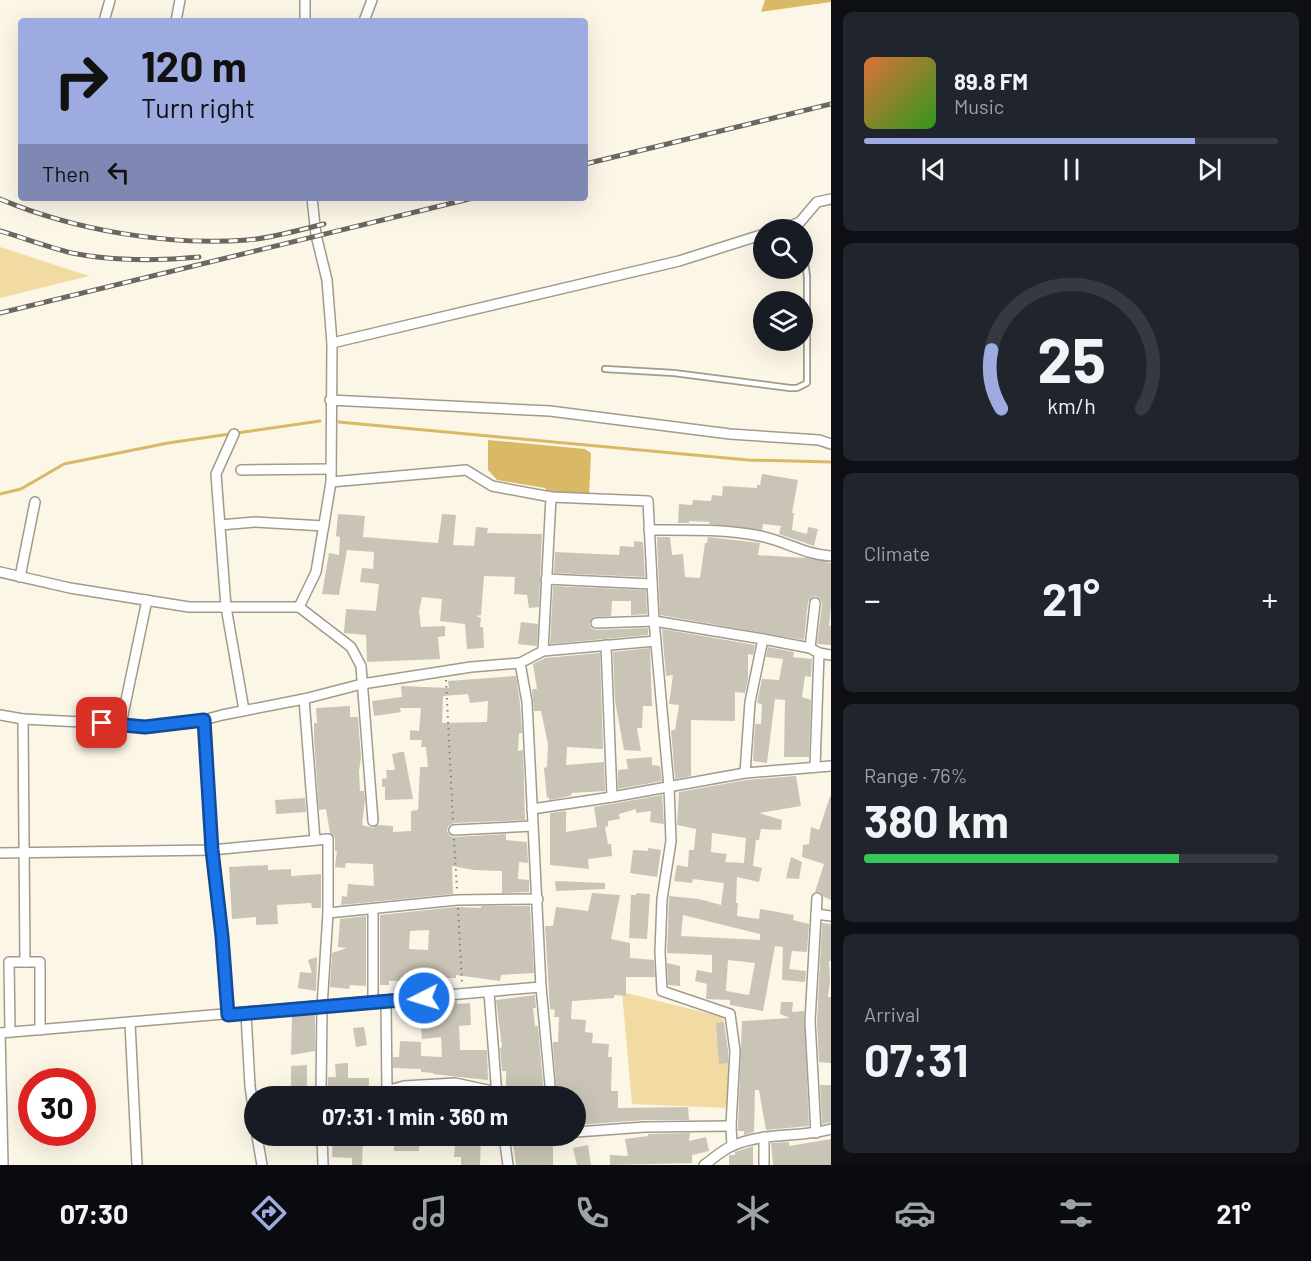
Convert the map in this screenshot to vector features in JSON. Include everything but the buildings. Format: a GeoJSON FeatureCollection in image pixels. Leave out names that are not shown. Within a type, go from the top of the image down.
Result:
{"type":"FeatureCollection","features":[{"type":"Feature","properties":{"kind":"street"},"geometry":{"type":"LineString","coordinates":[[105,18],[110,0]]}},
{"type":"Feature","properties":{"kind":"street"},"geometry":{"type":"LineString","coordinates":[[177,18],[180,0]]}},
{"type":"Feature","properties":{"kind":"street"},"geometry":{"type":"LineString","coordinates":[[304,18],[305,0]]}},
{"type":"Feature","properties":{"kind":"street"},"geometry":{"type":"LineString","coordinates":[[365,18],[372,0]]}},
{"type":"Feature","properties":{"kind":"street"},"geometry":{"type":"LineString","coordinates":[[803,219],[818,202],[831,200]]}},
{"type":"Feature","properties":{"kind":"street"},"geometry":{"type":"LineString","coordinates":[[299,607],[315,572],[331,482],[332,344],[327,280],[316,235],[312,201]]}},
{"type":"Feature","properties":{"kind":"street"},"geometry":{"type":"LineString","coordinates":[[332,344],[679,261],[753,237]]}},
{"type":"Feature","properties":{"kind":"street"},"geometry":{"type":"LineString","coordinates":[[330,400],[550,411],[730,434],[819,441],[831,444]]}},
{"type":"Feature","properties":{"kind":"street"},"geometry":{"type":"LineString","coordinates":[[234,434],[216,474],[226,607],[244,710]]}},
{"type":"Feature","properties":{"kind":"street"},"geometry":{"type":"LineString","coordinates":[[241,470],[331,469]]}},
{"type":"Feature","properties":{"kind":"street"},"geometry":{"type":"LineString","coordinates":[[331,482],[466,470],[492,486],[550,497],[648,501],[654,621],[669,787],[671,841],[662,899],[660,952],[662,991],[730,1014],[735,1051],[730,1126],[732,1146]]}},
{"type":"Feature","properties":{"kind":"street"},"geometry":{"type":"LineString","coordinates":[[543,651],[550,497]]}},
{"type":"Feature","properties":{"kind":"street"},"geometry":{"type":"LineString","coordinates":[[20,577],[35,502]]}},
{"type":"Feature","properties":{"kind":"street"},"geometry":{"type":"LineString","coordinates":[[220,525],[255,522],[324,526]]}},
{"type":"Feature","properties":{"kind":"street"},"geometry":{"type":"LineString","coordinates":[[649,530],[707,530],[761,536],[816,555],[831,556]]}},
{"type":"Feature","properties":{"kind":"street"},"geometry":{"type":"LineString","coordinates":[[0,573],[70,588],[189,607],[299,607],[351,647],[361,666],[373,821]]}},
{"type":"Feature","properties":{"kind":"street"},"geometry":{"type":"LineString","coordinates":[[546,579],[652,584]]}},
{"type":"Feature","properties":{"kind":"street"},"geometry":{"type":"LineString","coordinates":[[122,724],[147,600]]}},
{"type":"Feature","properties":{"kind":"street"},"geometry":{"type":"LineString","coordinates":[[815,603],[815,767]]}},
{"type":"Feature","properties":{"kind":"street"},"geometry":{"type":"LineString","coordinates":[[596,623],[654,621],[763,639],[831,655]]}},
{"type":"Feature","properties":{"kind":"street"},"geometry":{"type":"LineString","coordinates":[[745,773],[750,702],[763,639]]}},
{"type":"Feature","properties":{"kind":"street"},"geometry":{"type":"LineString","coordinates":[[0,715],[23,719],[145,727],[204,720],[362,684],[471,667],[520,663],[543,651],[656,641]]}},
{"type":"Feature","properties":{"kind":"street"},"geometry":{"type":"LineString","coordinates":[[606,645],[612,797]]}},
{"type":"Feature","properties":{"kind":"street"},"geometry":{"type":"LineString","coordinates":[[520,663],[526,702],[541,987],[550,1086]]}},
{"type":"Feature","properties":{"kind":"street"},"geometry":{"type":"LineString","coordinates":[[304,699],[315,840]]}},
{"type":"Feature","properties":{"kind":"street"},"geometry":{"type":"LineString","coordinates":[[23,719],[25,962]]}},
{"type":"Feature","properties":{"kind":"street"},"geometry":{"type":"LineString","coordinates":[[204,720],[212,850],[228,1015]]}},
{"type":"Feature","properties":{"kind":"street"},"geometry":{"type":"LineString","coordinates":[[532,809],[745,773],[831,766]]}},
{"type":"Feature","properties":{"kind":"street"},"geometry":{"type":"LineString","coordinates":[[454,830],[533,826]]}},
{"type":"Feature","properties":{"kind":"street"},"geometry":{"type":"LineString","coordinates":[[0,853],[212,850],[328,839],[328,913],[322,1007],[321,1086]]}},
{"type":"Feature","properties":{"kind":"street"},"geometry":{"type":"LineString","coordinates":[[816,1133],[810,1021],[817,898]]}},
{"type":"Feature","properties":{"kind":"street"},"geometry":{"type":"LineString","coordinates":[[328,913],[458,900],[538,899]]}},
{"type":"Feature","properties":{"kind":"street"},"geometry":{"type":"LineString","coordinates":[[373,909],[373,1002]]}},
{"type":"Feature","properties":{"kind":"street"},"geometry":{"type":"LineString","coordinates":[[816,914],[831,916]]}},
{"type":"Feature","properties":{"kind":"street"},"geometry":{"type":"LineString","coordinates":[[3,1165],[3,1033],[9,962],[39,962],[40,1030]]}},
{"type":"Feature","properties":{"kind":"street"},"geometry":{"type":"LineString","coordinates":[[3,1033],[541,987]]}},
{"type":"Feature","properties":{"kind":"street"},"geometry":{"type":"LineString","coordinates":[[489,992],[496,1086]]}},
{"type":"Feature","properties":{"kind":"street"},"geometry":{"type":"LineString","coordinates":[[386,1001],[387,1086]]}},
{"type":"Feature","properties":{"kind":"street"},"geometry":{"type":"LineString","coordinates":[[246,1014],[250,1086]]}},
{"type":"Feature","properties":{"kind":"street"},"geometry":{"type":"LineString","coordinates":[[130,1023],[137,1165]]}},
{"type":"Feature","properties":{"kind":"street"},"geometry":{"type":"LineString","coordinates":[[404,1086],[455,1083],[466,1086]]}},
{"type":"Feature","properties":{"kind":"street"},"geometry":{"type":"LineString","coordinates":[[586,1131],[645,1127],[730,1126]]}},
{"type":"Feature","properties":{"kind":"street"},"geometry":{"type":"LineString","coordinates":[[704,1165],[732,1146],[764,1137],[816,1133],[831,1129]]}},
{"type":"Feature","properties":{"kind":"street"},"geometry":{"type":"LineString","coordinates":[[764,1137],[764,1165]]}},
{"type":"Feature","properties":{"kind":"street"},"geometry":{"type":"LineString","coordinates":[[259,1146],[262,1165]]}},
{"type":"Feature","properties":{"kind":"street"},"geometry":{"type":"LineString","coordinates":[[322,1146],[323,1165]]}},
{"type":"Feature","properties":{"kind":"street"},"geometry":{"type":"LineString","coordinates":[[505,1146],[508,1165]]}},
{"type":"Feature","properties":{"kind":"lane"},"geometry":{"type":"LineString","coordinates":[[605,369],[674,374],[790,388],[802,387],[807,382],[807,279]]}},
{"type":"Feature","properties":{"kind":"shaded area"},"geometry":{"type":"Polygon","coordinates":[[[765,0],[831,0],[831,2],[761,12],[765,0]]]}},
{"type":"Feature","properties":{"kind":"shaded area"},"geometry":{"type":"Polygon","coordinates":[[[0,247],[89,276],[0,298],[0,247]]]}},
{"type":"Feature","properties":{"kind":"shaded area"},"geometry":{"type":"Polygon","coordinates":[[[488,440],[585,449],[591,453],[589,495],[549,493],[545,488],[497,480],[488,470],[488,440]]]}},
{"type":"Feature","properties":{"kind":"shaded area"},"geometry":{"type":"Polygon","coordinates":[[[622,992],[723,1017],[729,1064],[728,1108],[632,1104],[622,992]]]}},
{"type":"Feature","properties":{"kind":"waterway"},"geometry":{"type":"LineString","coordinates":[[0,494],[21,489],[64,464],[168,443],[320,421]]}},
{"type":"Feature","properties":{"kind":"waterway"},"geometry":{"type":"LineString","coordinates":[[339,422],[748,460],[831,462]]}},
{"type":"Feature","properties":{"kind":"railway"},"geometry":{"type":"LineString","coordinates":[[588,163],[831,104]]}},
{"type":"Feature","properties":{"kind":"railway"},"geometry":{"type":"LineString","coordinates":[[0,199],[29,210],[90,227],[153,238],[247,240],[286,234],[324,224]]}},
{"type":"Feature","properties":{"kind":"railway"},"geometry":{"type":"LineString","coordinates":[[0,313],[461,201]]}},
{"type":"Feature","properties":{"kind":"railway"},"geometry":{"type":"LineString","coordinates":[[0,231],[63,251],[102,258],[199,257]]}},
{"type":"Feature","properties":{"kind":"route"},"geometry":{"type":"LineString","coordinates":[[102,723],[145,727],[204,720],[212,850],[228,1015],[424,998]]}}]}
